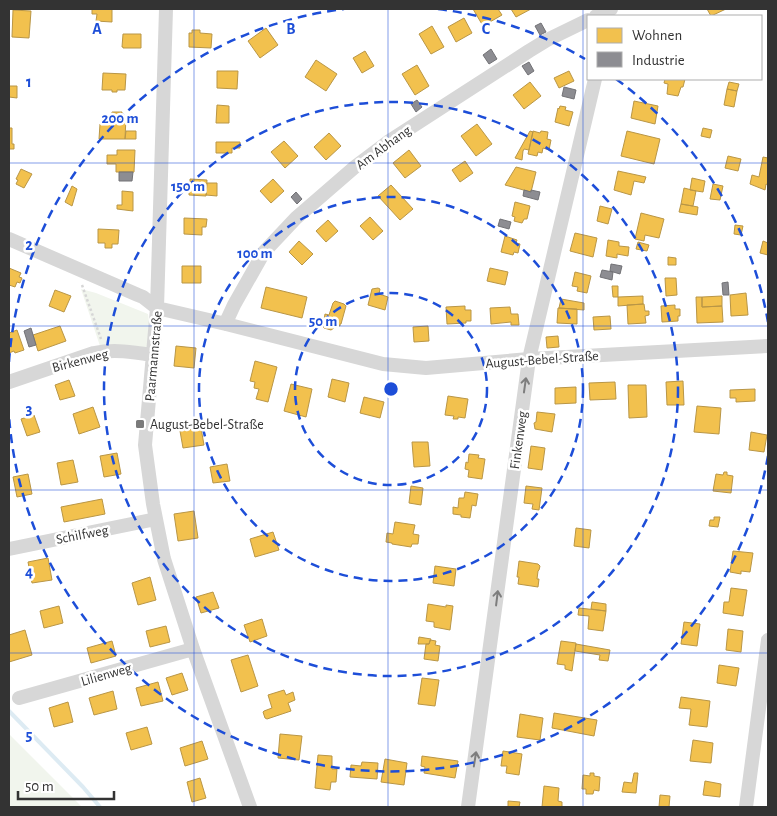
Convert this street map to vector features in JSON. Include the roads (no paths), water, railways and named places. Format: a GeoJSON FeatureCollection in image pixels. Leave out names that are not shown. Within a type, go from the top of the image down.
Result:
{"type":"FeatureCollection","features":[{"type":"Feature","properties":{"kind":"street","name":"Paarmannstraße"},"geometry":{"type":"LineString","coordinates":[[166,9],[157,308],[145,446],[164,560],[193,648],[250,807]]}},
{"type":"Feature","properties":{"kind":"street","name":"Am Abhang"},"geometry":{"type":"LineString","coordinates":[[226,324],[234,305],[264,252],[293,221],[356,166],[406,130],[546,40],[587,20]]}},
{"type":"Feature","properties":{"kind":"street","name":"Finkenweg"},"geometry":{"type":"LineString","coordinates":[[468,807],[529,359],[595,80]]}},
{"type":"Feature","properties":{"kind":"street","name":"August-Bebel-Straße"},"geometry":{"type":"LineString","coordinates":[[9,239],[143,297],[157,308],[383,364],[426,368],[529,359],[768,346]]}},
{"type":"Feature","properties":{"kind":"street","name":"Birkenweg"},"geometry":{"type":"LineString","coordinates":[[9,382],[106,350],[152,355]]}},
{"type":"Feature","properties":{"kind":"street","name":"Schilfweg"},"geometry":{"type":"LineString","coordinates":[[9,549],[156,519]]}},
{"type":"Feature","properties":{"kind":"street"},"geometry":{"type":"LineString","coordinates":[[746,807],[768,640]]}},
{"type":"Feature","properties":{"kind":"street","name":"Lilienweg"},"geometry":{"type":"LineString","coordinates":[[19,698],[193,648]]}},
{"type":"Feature","properties":{"kind":"waterway"},"geometry":{"type":"LineString","coordinates":[[9,711],[100,807]]}},
{"type":"Feature","properties":{"kind":"place","name":"August-Bebel-Straße"},"geometry":{"type":"Point","coordinates":[140,424]}}]}
